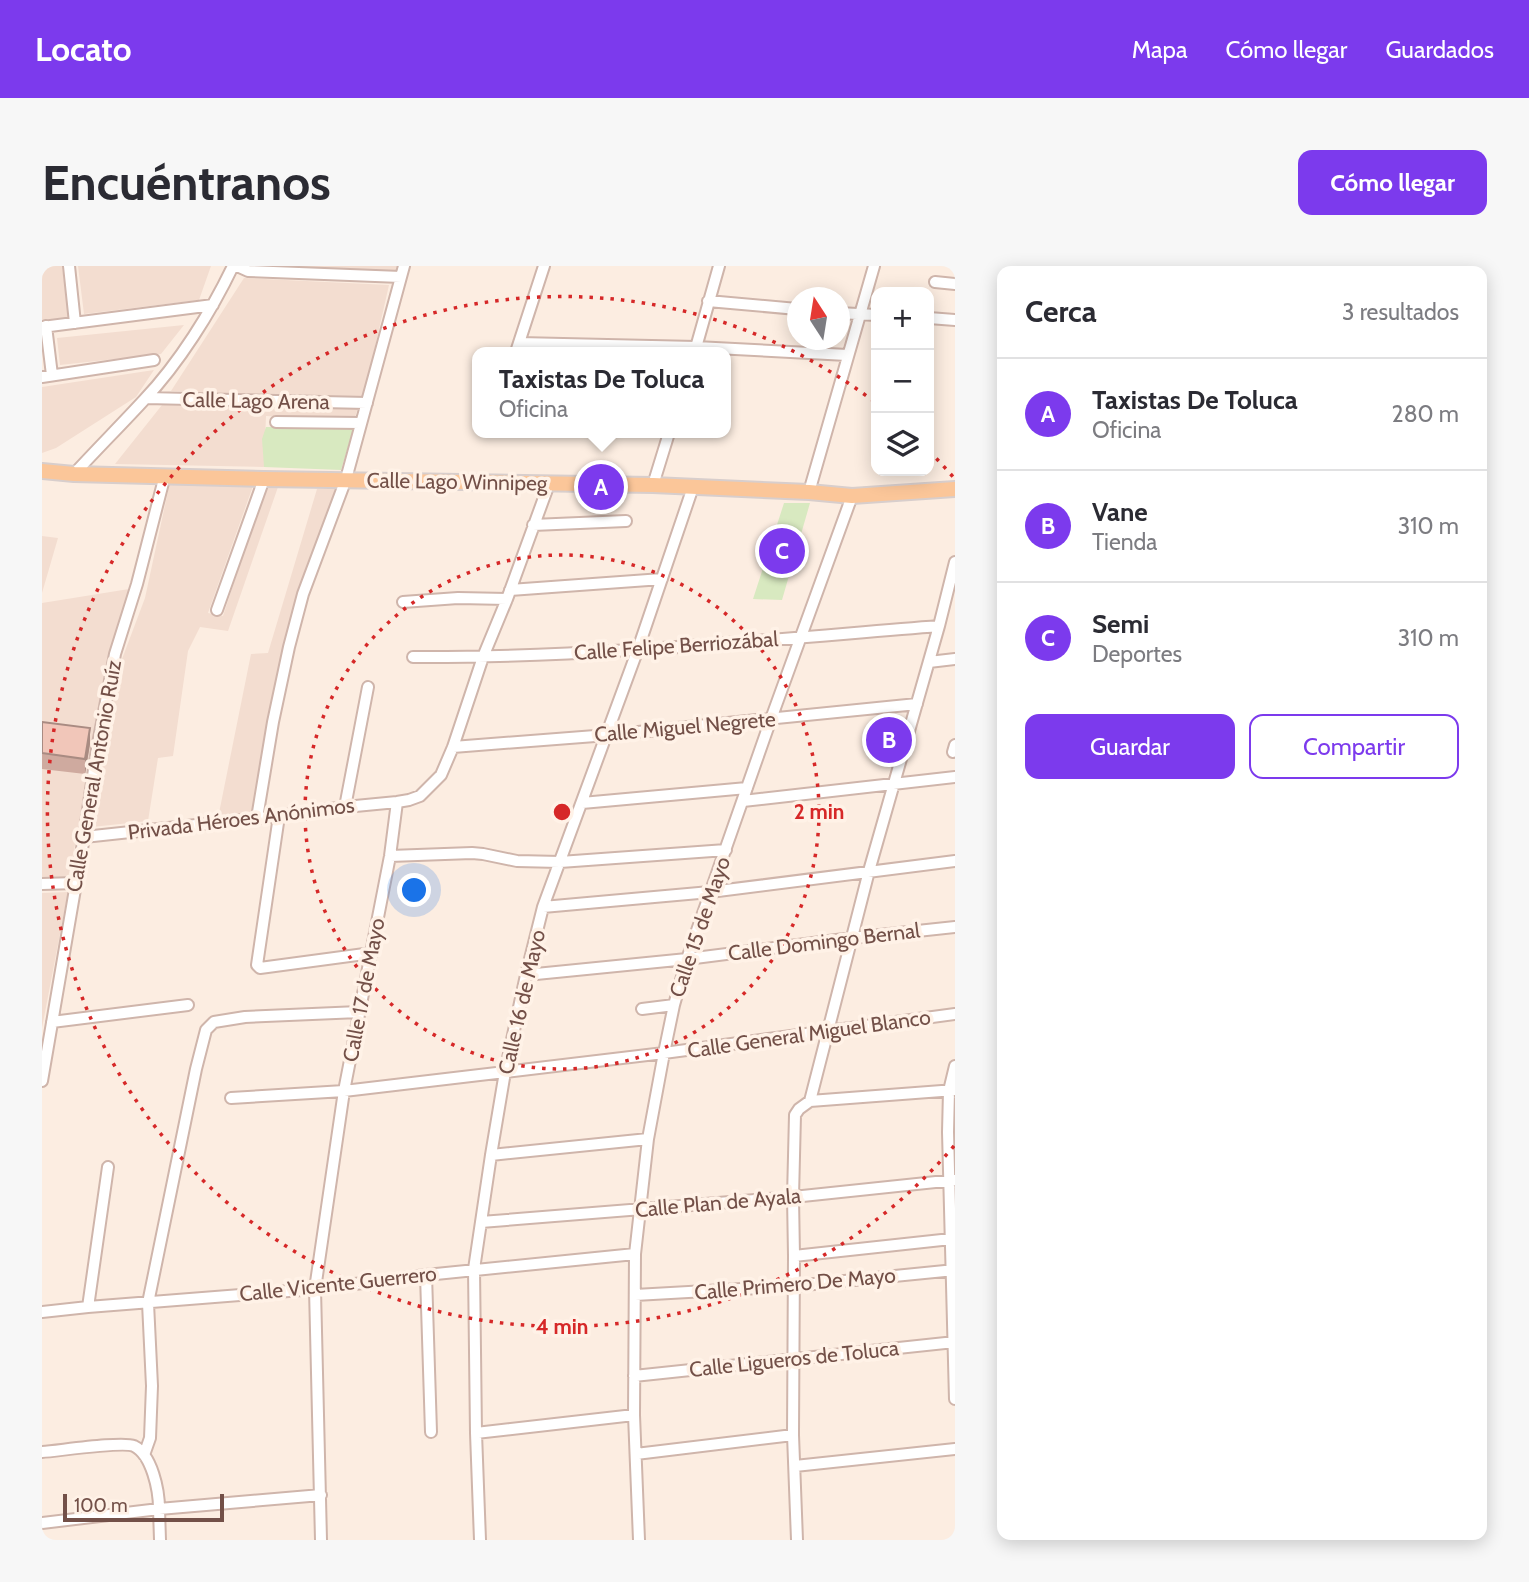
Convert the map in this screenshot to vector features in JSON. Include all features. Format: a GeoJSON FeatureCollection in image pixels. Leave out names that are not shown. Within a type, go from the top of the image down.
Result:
{"type":"FeatureCollection","features":[{"type":"Feature","properties":{"kind":"main road","name":"Calle Lago Winnipeg"},"geometry":{"type":"LineString","coordinates":[[42,471],[264,479],[653,485],[852,496],[955,489]]}},
{"type":"Feature","properties":{"kind":"street"},"geometry":{"type":"LineString","coordinates":[[69,266],[75,323]]}},
{"type":"Feature","properties":{"kind":"street"},"geometry":{"type":"LineString","coordinates":[[74,474],[146,398],[179,356],[235,266],[248,271],[403,272],[346,479],[303,594],[272,722],[257,818]]}},
{"type":"Feature","properties":{"kind":"street"},"geometry":{"type":"LineString","coordinates":[[518,347],[544,266]]}},
{"type":"Feature","properties":{"kind":"street"},"geometry":{"type":"LineString","coordinates":[[696,347],[719,266]]}},
{"type":"Feature","properties":{"kind":"street"},"geometry":{"type":"LineString","coordinates":[[809,492],[874,266]]}},
{"type":"Feature","properties":{"kind":"street"},"geometry":{"type":"LineString","coordinates":[[935,282],[955,284]]}},
{"type":"Feature","properties":{"kind":"street"},"geometry":{"type":"LineString","coordinates":[[708,301],[787,308]]}},
{"type":"Feature","properties":{"kind":"street"},"geometry":{"type":"LineString","coordinates":[[154,360],[47,376],[44,327],[213,305]]}},
{"type":"Feature","properties":{"kind":"street"},"geometry":{"type":"LineString","coordinates":[[850,314],[871,315]]}},
{"type":"Feature","properties":{"kind":"street"},"geometry":{"type":"LineString","coordinates":[[934,318],[955,320]]}},
{"type":"Feature","properties":{"kind":"street"},"geometry":{"type":"LineString","coordinates":[[731,351],[847,355]]}},
{"type":"Feature","properties":{"kind":"street","name":"Calle Lago Arena"},"geometry":{"type":"LineString","coordinates":[[146,398],[366,403]]}},
{"type":"Feature","properties":{"kind":"street"},"geometry":{"type":"LineString","coordinates":[[276,422],[361,423]]}},
{"type":"Feature","properties":{"kind":"street"},"geometry":{"type":"LineString","coordinates":[[653,485],[667,438]]}},
{"type":"Feature","properties":{"kind":"street","name":"Calle General Antonio Ruíz"},"geometry":{"type":"LineString","coordinates":[[42,1081],[115,654],[165,475]]}},
{"type":"Feature","properties":{"kind":"street"},"geometry":{"type":"LineString","coordinates":[[217,610],[264,479]]}},
{"type":"Feature","properties":{"kind":"street"},"geometry":{"type":"LineString","coordinates":[[397,802],[420,796],[441,775],[549,484]]}},
{"type":"Feature","properties":{"kind":"street","name":"Calle 16 de Mayo"},"geometry":{"type":"LineString","coordinates":[[480,1540],[474,1269],[505,1072],[543,907],[608,735],[693,487]]}},
{"type":"Feature","properties":{"kind":"street","name":"Calle 15 de Mayo"},"geometry":{"type":"LineString","coordinates":[[639,1540],[634,1415],[635,1254],[648,1139],[664,1053],[687,959],[852,496]]}},
{"type":"Feature","properties":{"kind":"street","name":"Calle Lago Winnipeg"},"geometry":{"type":"LineString","coordinates":[[533,525],[626,521]]}},
{"type":"Feature","properties":{"kind":"street"},"geometry":{"type":"LineString","coordinates":[[810,1101],[869,871],[955,562]]}},
{"type":"Feature","properties":{"kind":"street"},"geometry":{"type":"LineString","coordinates":[[403,602],[662,579]]}},
{"type":"Feature","properties":{"kind":"street","name":"Calle Felipe Berriozábal"},"geometry":{"type":"LineString","coordinates":[[413,657],[483,657],[638,649],[939,626]]}},
{"type":"Feature","properties":{"kind":"street"},"geometry":{"type":"LineString","coordinates":[[929,662],[955,659]]}},
{"type":"Feature","properties":{"kind":"street"},"geometry":{"type":"LineString","coordinates":[[345,807],[368,687]]}},
{"type":"Feature","properties":{"kind":"street","name":"Calle Miguel Negrete"},"geometry":{"type":"LineString","coordinates":[[453,747],[608,735],[916,704]]}},
{"type":"Feature","properties":{"kind":"street"},"geometry":{"type":"LineString","coordinates":[[743,801],[955,777]]}},
{"type":"Feature","properties":{"kind":"street"},"geometry":{"type":"LineString","coordinates":[[582,803],[747,788]]}},
{"type":"Feature","properties":{"kind":"street","name":"Privada Héroes Anónimos"},"geometry":{"type":"LineString","coordinates":[[84,837],[397,802]]}},
{"type":"Feature","properties":{"kind":"street","name":"Calle 17 de Mayo"},"geometry":{"type":"LineString","coordinates":[[321,1540],[315,1289],[344,1090],[390,856],[397,802]]}},
{"type":"Feature","properties":{"kind":"street"},"geometry":{"type":"LineString","coordinates":[[279,816],[257,963],[260,968],[372,953]]}},
{"type":"Feature","properties":{"kind":"street"},"geometry":{"type":"LineString","coordinates":[[390,856],[472,853],[517,861],[560,862],[726,850]]}},
{"type":"Feature","properties":{"kind":"street"},"geometry":{"type":"LineString","coordinates":[[543,907],[710,892],[955,861]]}},
{"type":"Feature","properties":{"kind":"street"},"geometry":{"type":"LineString","coordinates":[[42,884],[76,883]]}},
{"type":"Feature","properties":{"kind":"street","name":"Calle Domingo Bernal"},"geometry":{"type":"LineString","coordinates":[[526,975],[955,927]]}},
{"type":"Feature","properties":{"kind":"street"},"geometry":{"type":"LineString","coordinates":[[52,1022],[188,1005]]}},
{"type":"Feature","properties":{"kind":"street"},"geometry":{"type":"LineString","coordinates":[[642,1009],[674,1005]]}},
{"type":"Feature","properties":{"kind":"street"},"geometry":{"type":"LineString","coordinates":[[144,1455],[150,1438],[152,1386],[148,1303],[206,1030],[214,1022],[236,1018],[359,1012]]}},
{"type":"Feature","properties":{"kind":"street","name":"Calle General Miguel Blanco"},"geometry":{"type":"LineString","coordinates":[[231,1098],[344,1090],[505,1072],[955,1014]]}},
{"type":"Feature","properties":{"kind":"street"},"geometry":{"type":"LineString","coordinates":[[955,1066],[951,1131],[955,1399]]}},
{"type":"Feature","properties":{"kind":"street"},"geometry":{"type":"LineString","coordinates":[[797,1540],[793,1435],[795,1115],[810,1101],[952,1090]]}},
{"type":"Feature","properties":{"kind":"street"},"geometry":{"type":"LineString","coordinates":[[491,1155],[648,1139]]}},
{"type":"Feature","properties":{"kind":"street"},"geometry":{"type":"LineString","coordinates":[[88,1307],[107,1167]]}},
{"type":"Feature","properties":{"kind":"street","name":"Calle Plan de Ayala"},"geometry":{"type":"LineString","coordinates":[[481,1222],[793,1197],[952,1181]]}},
{"type":"Feature","properties":{"kind":"street"},"geometry":{"type":"LineString","coordinates":[[794,1256],[951,1239]]}},
{"type":"Feature","properties":{"kind":"street","name":"Calle Vicente Guerrero"},"geometry":{"type":"LineString","coordinates":[[42,1312],[315,1289],[474,1269],[635,1254]]}},
{"type":"Feature","properties":{"kind":"street","name":"Calle Primero De Mayo"},"geometry":{"type":"LineString","coordinates":[[635,1295],[794,1286],[953,1270]]}},
{"type":"Feature","properties":{"kind":"street"},"geometry":{"type":"LineString","coordinates":[[426,1275],[431,1432]]}},
{"type":"Feature","properties":{"kind":"street","name":"Calle Ligueros de Toluca"},"geometry":{"type":"LineString","coordinates":[[634,1376],[954,1342]]}},
{"type":"Feature","properties":{"kind":"street"},"geometry":{"type":"LineString","coordinates":[[476,1433],[634,1415]]}},
{"type":"Feature","properties":{"kind":"street"},"geometry":{"type":"LineString","coordinates":[[636,1454],[793,1435]]}},
{"type":"Feature","properties":{"kind":"street"},"geometry":{"type":"LineString","coordinates":[[795,1465],[955,1451],[955,1441]]}},
{"type":"Feature","properties":{"kind":"street"},"geometry":{"type":"LineString","coordinates":[[42,1452],[133,1445],[144,1455],[157,1486],[160,1540]]}},
{"type":"Feature","properties":{"kind":"street"},"geometry":{"type":"LineString","coordinates":[[42,1524],[159,1509],[321,1495]]}},
{"type":"Feature","properties":{"kind":"shaded area"},"geometry":{"type":"Polygon","coordinates":[[[42,266],[62,266],[69,321],[42,324],[42,266]]]}},
{"type":"Feature","properties":{"kind":"shaded area"},"geometry":{"type":"Polygon","coordinates":[[[78,266],[211,266],[199,300],[84,314],[78,266]]]}},
{"type":"Feature","properties":{"kind":"shaded area"},"geometry":{"type":"Polygon","coordinates":[[[262,266],[399,266],[397,273],[262,266]]]}},
{"type":"Feature","properties":{"kind":"shaded area"},"geometry":{"type":"Polygon","coordinates":[[[244,278],[389,285],[363,400],[171,391],[244,278]]]}},
{"type":"Feature","properties":{"kind":"shaded area"},"geometry":{"type":"Polygon","coordinates":[[[184,325],[161,354],[60,365],[57,338],[184,325]]]}},
{"type":"Feature","properties":{"kind":"shaded area"},"geometry":{"type":"Polygon","coordinates":[[[154,370],[136,397],[56,448],[42,453],[42,387],[154,370]]]}},
{"type":"Feature","properties":{"kind":"shaded area"},"geometry":{"type":"Polygon","coordinates":[[[162,405],[358,408],[354,420],[266,416],[264,467],[115,464],[162,405]]]}},
{"type":"Feature","properties":{"kind":"shaded area"},"geometry":{"type":"Polygon","coordinates":[[[170,482],[253,486],[208,613],[223,616],[265,488],[278,487],[228,631],[200,627],[188,651],[173,756],[158,758],[148,821],[92,827],[119,667],[145,598],[170,482]]]}},
{"type":"Feature","properties":{"kind":"shaded area"},"geometry":{"type":"Polygon","coordinates":[[[317,489],[335,489],[281,655],[253,813],[218,818],[251,654],[268,653],[317,489]]]}},
{"type":"Feature","properties":{"kind":"shaded area"},"geometry":{"type":"Polygon","coordinates":[[[42,536],[58,538],[42,593],[42,536]]]}},
{"type":"Feature","properties":{"kind":"shaded area"},"geometry":{"type":"Polygon","coordinates":[[[129,589],[68,878],[42,878],[42,603],[129,589]]]}},
{"type":"Feature","properties":{"kind":"shaded area"},"geometry":{"type":"Polygon","coordinates":[[[68,892],[42,1028],[42,893],[68,892]]]}},
{"type":"Feature","properties":{"kind":"green space"},"geometry":{"type":"Polygon","coordinates":[[[266,427],[354,427],[341,470],[264,467],[262,439],[266,427]]]}},
{"type":"Feature","properties":{"kind":"green space"},"geometry":{"type":"Polygon","coordinates":[[[784,503],[810,503],[782,600],[753,599],[784,503]]]}},
{"type":"Feature","properties":{"kind":"building"},"geometry":{"type":"Polygon","coordinates":[[[42,722],[90,728],[85,759],[42,753],[42,722]]]}},
{"type":"Feature","properties":{"kind":"place","name":"Taxistas De Toluca"},"geometry":{"type":"Point","coordinates":[601,487]}},
{"type":"Feature","properties":{"kind":"place","name":"Semi"},"geometry":{"type":"Point","coordinates":[782,551]}},
{"type":"Feature","properties":{"kind":"place","name":"Vane"},"geometry":{"type":"Point","coordinates":[889,740]}}]}
